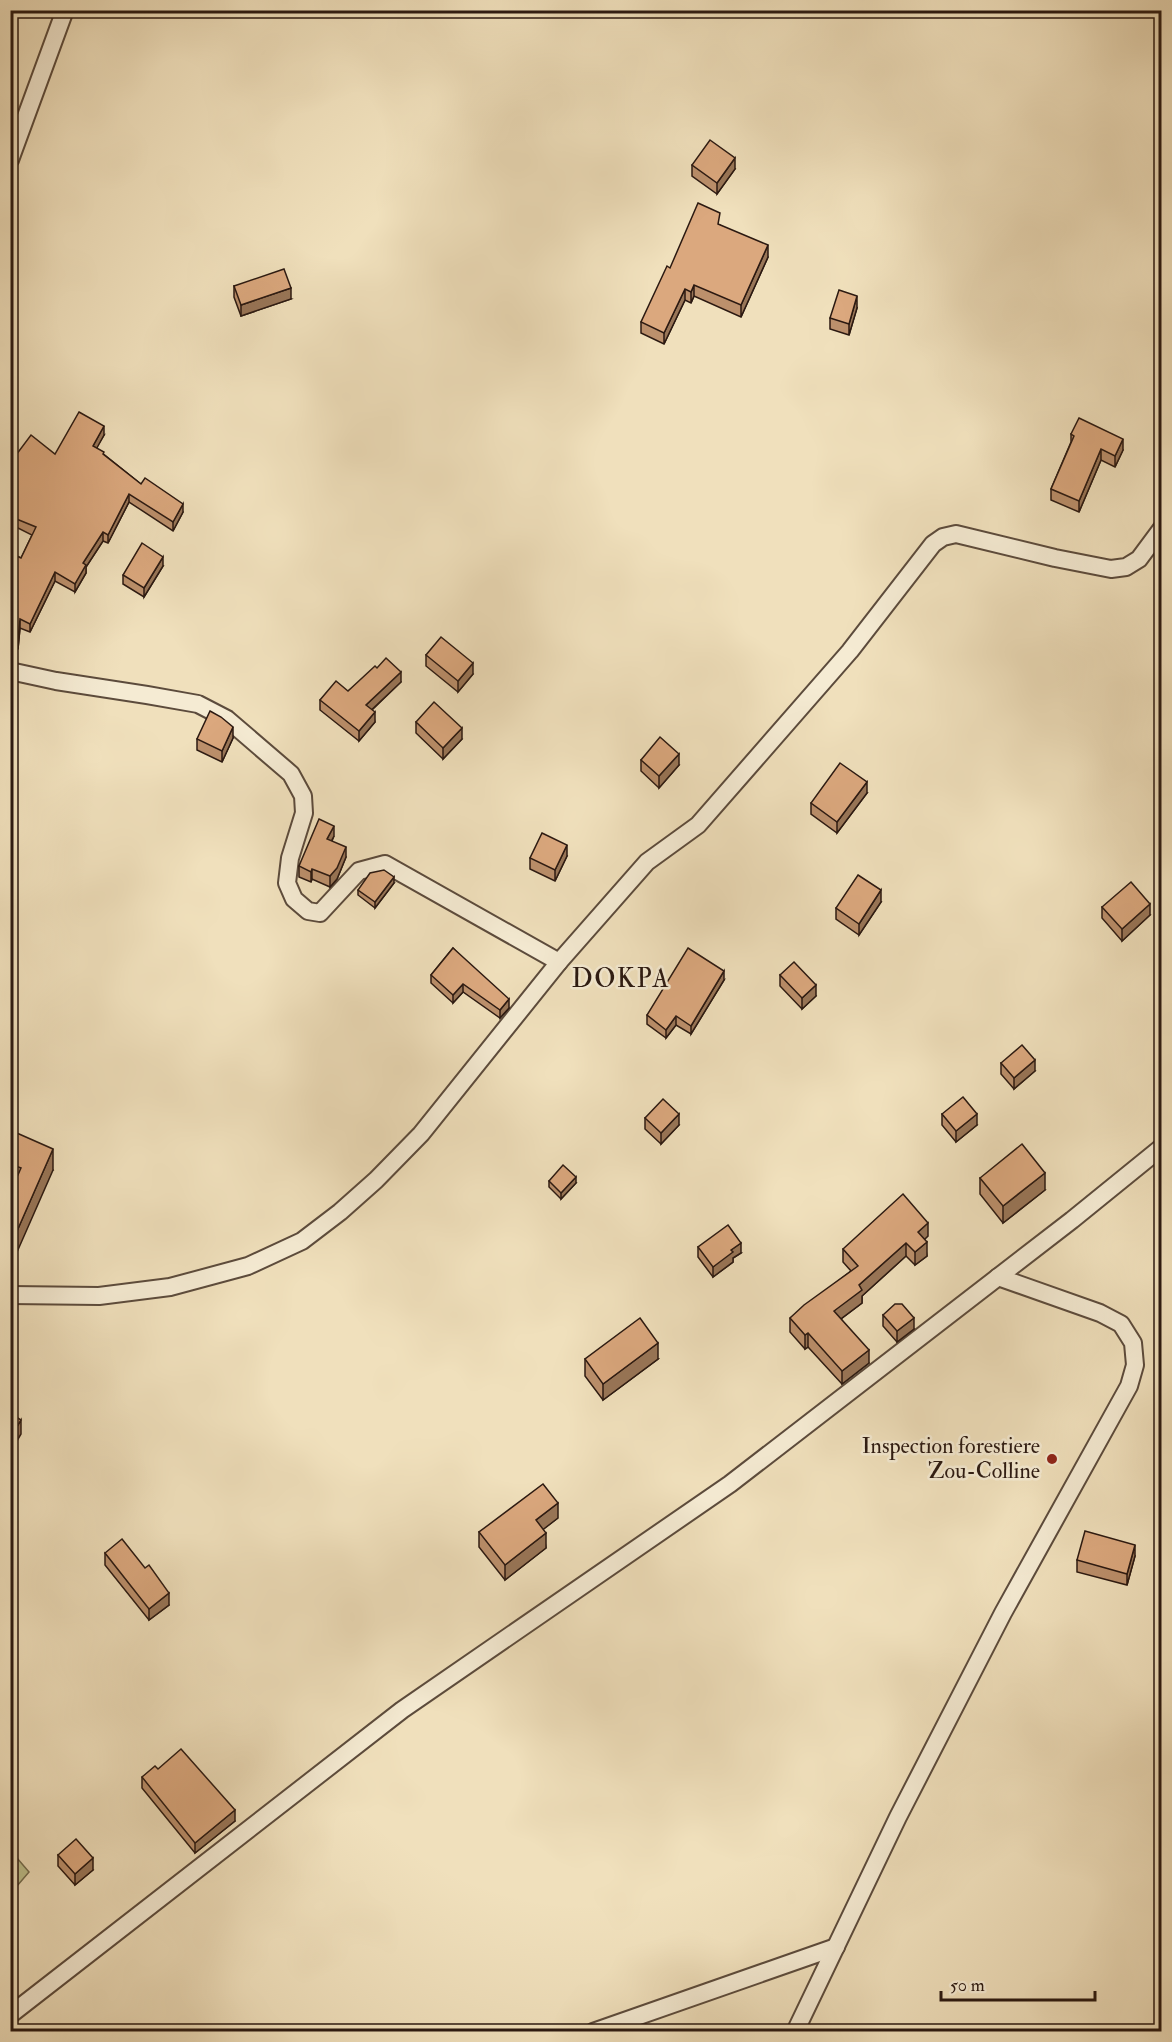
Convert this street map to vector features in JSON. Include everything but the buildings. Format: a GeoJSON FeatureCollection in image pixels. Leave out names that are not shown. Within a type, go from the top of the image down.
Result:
{"type":"FeatureCollection","features":[{"type":"Feature","properties":{"kind":"street"},"geometry":{"type":"LineString","coordinates":[[10,160],[66,10]]}},
{"type":"Feature","properties":{"kind":"street"},"geometry":{"type":"LineString","coordinates":[[10,1295],[99,1296],[170,1287],[248,1266],[302,1240],[340,1212],[422,1134],[560,962],[647,862],[698,825],[850,651],[933,544],[943,537],[956,534],[1111,569],[1126,567],[1139,559],[1161,528]]}},
{"type":"Feature","properties":{"kind":"street"},"geometry":{"type":"LineString","coordinates":[[10,671],[56,681],[198,704],[226,719],[252,739],[291,774],[303,796],[304,813],[290,858],[287,883],[294,899],[308,911],[320,914],[359,871],[385,864],[560,962]]}},
{"type":"Feature","properties":{"kind":"street"},"geometry":{"type":"LineString","coordinates":[[10,2015],[402,1710],[730,1484],[998,1277],[1161,1147]]}},
{"type":"Feature","properties":{"kind":"street"},"geometry":{"type":"LineString","coordinates":[[795,2031],[898,1817],[997,1623],[1129,1386],[1136,1365],[1133,1343],[1121,1324],[1100,1313],[998,1277]]}},
{"type":"Feature","properties":{"kind":"street"},"geometry":{"type":"LineString","coordinates":[[592,2031],[837,1947]]}},
{"type":"Feature","properties":{"kind":"green space"},"geometry":{"type":"Polygon","coordinates":[[[11,1851],[29,1872],[10,1893],[11,1851]]]}},
{"type":"Feature","properties":{"kind":"place","name":"Inspection forestiere Zou-Colline"},"geometry":{"type":"Point","coordinates":[1052,1459]}},
{"type":"Feature","properties":{"kind":"district","name":"DOKPA"},"geometry":{"type":"Point","coordinates":[621,979]}}]}
